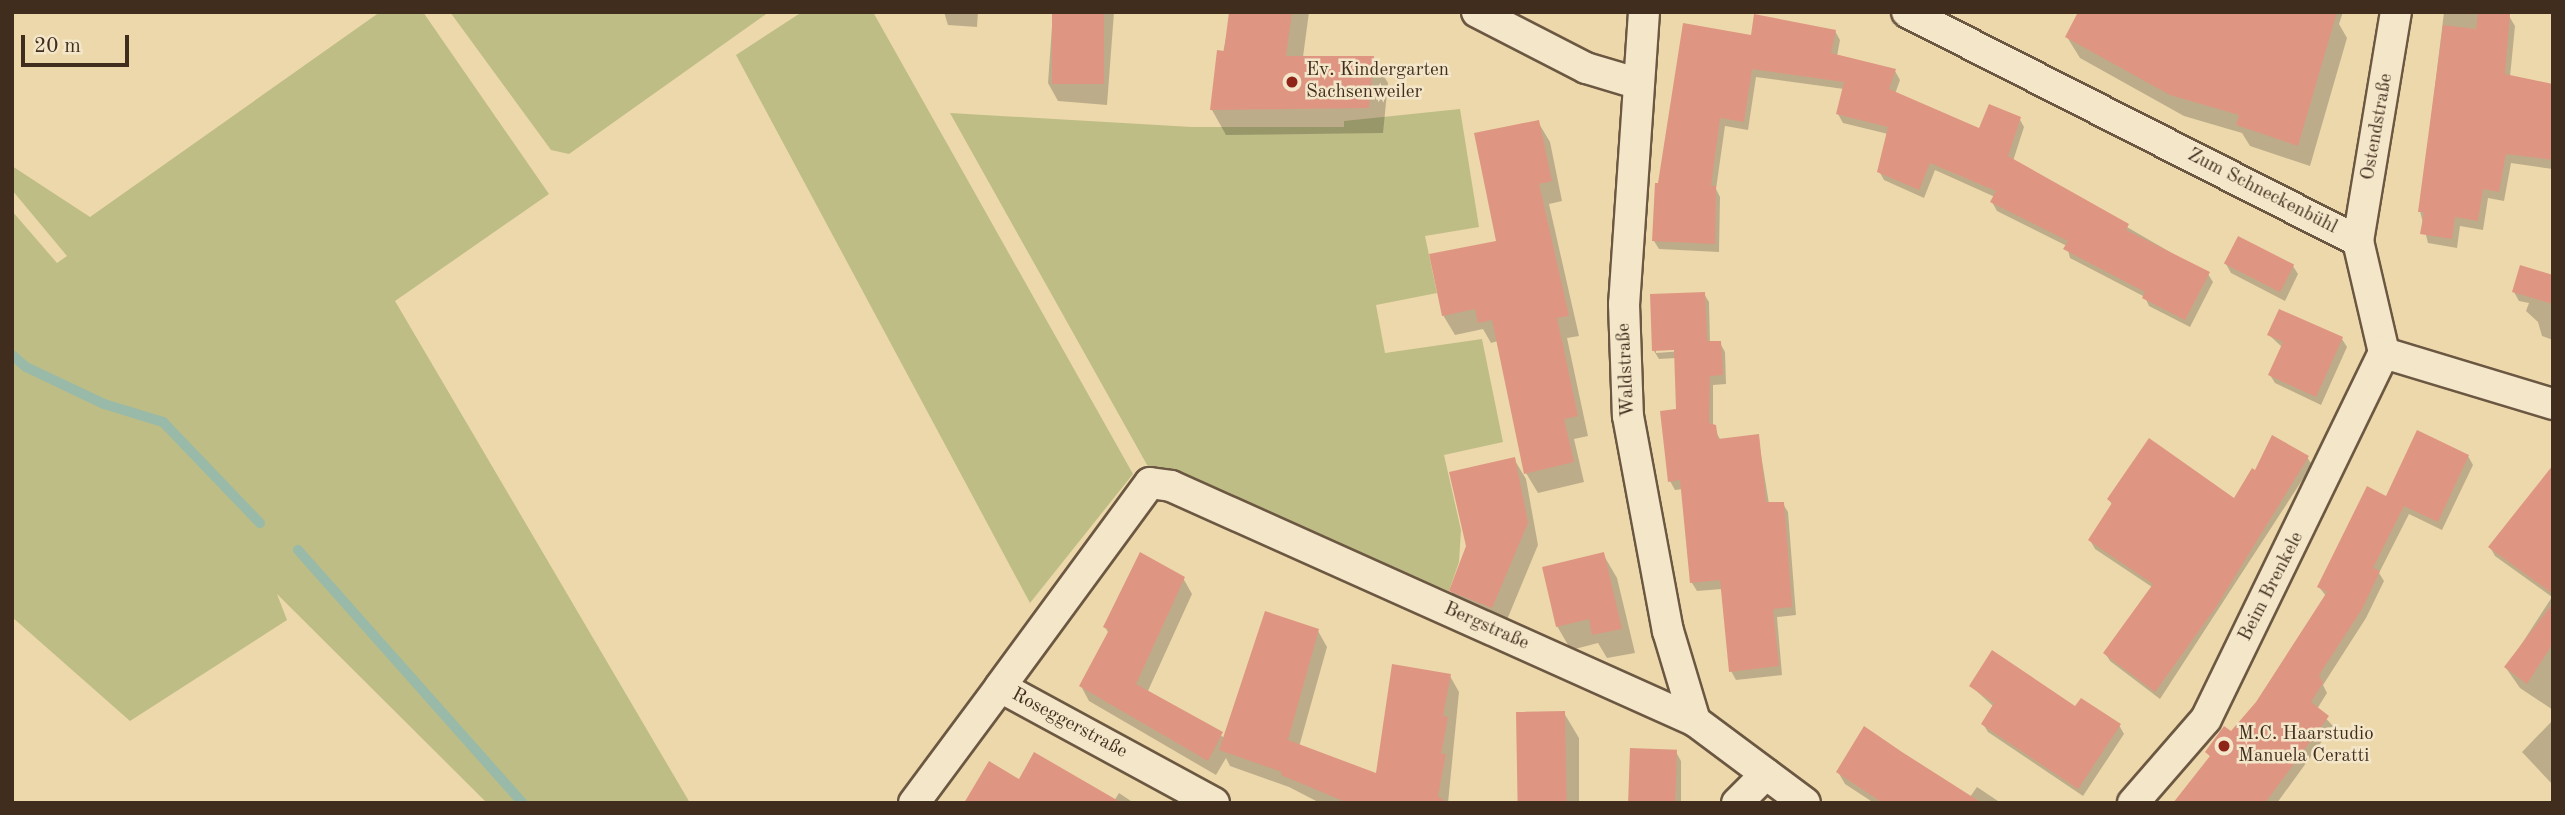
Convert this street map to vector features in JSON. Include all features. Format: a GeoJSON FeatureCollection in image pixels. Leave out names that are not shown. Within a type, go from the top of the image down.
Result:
{"type":"FeatureCollection","features":[{"type":"Feature","properties":{"kind":"street"},"geometry":{"type":"LineString","coordinates":[[1477,12],[1587,68],[1636,83]]}},
{"type":"Feature","properties":{"kind":"street","name":"Waldstraße"},"geometry":{"type":"LineString","coordinates":[[1644,12],[1636,83],[1624,304],[1628,416],[1668,631],[1695,721]]}},
{"type":"Feature","properties":{"kind":"street","name":"Zum Schneckenbühl"},"geometry":{"type":"LineString","coordinates":[[1907,12],[2358,241],[2384,353]]}},
{"type":"Feature","properties":{"kind":"street","name":"Ostendstraße"},"geometry":{"type":"LineString","coordinates":[[2358,241],[2396,12]]}},
{"type":"Feature","properties":{"kind":"street"},"geometry":{"type":"LineString","coordinates":[[2384,353],[2553,404]]}},
{"type":"Feature","properties":{"kind":"street","name":"Beim Brenkele"},"geometry":{"type":"LineString","coordinates":[[2133,803],[2206,719],[2384,353]]}},
{"type":"Feature","properties":{"kind":"street","name":"Bergstraße"},"geometry":{"type":"LineString","coordinates":[[1150,483],[1171,486],[1695,721],[1805,803]]}},
{"type":"Feature","properties":{"kind":"street","name":"Roseggerstraße"},"geometry":{"type":"LineString","coordinates":[[1150,483],[1000,687],[1214,803]]}},
{"type":"Feature","properties":{"kind":"street"},"geometry":{"type":"LineString","coordinates":[[914,803],[1000,687]]}},
{"type":"Feature","properties":{"kind":"street"},"geometry":{"type":"LineString","coordinates":[[1737,803],[1766,774]]}},
{"type":"Feature","properties":{"kind":"shaded area"},"geometry":{"type":"Polygon","coordinates":[[[380,12],[423,12],[549,194],[395,301],[690,803],[487,803],[277,594],[287,620],[130,721],[12,617],[12,211],[57,263],[67,256],[12,190],[12,166],[90,217],[380,12]]]}},
{"type":"Feature","properties":{"kind":"shaded area"},"geometry":{"type":"Polygon","coordinates":[[[450,12],[769,12],[569,154],[551,150],[450,12]]]}},
{"type":"Feature","properties":{"kind":"shaded area"},"geometry":{"type":"Polygon","coordinates":[[[802,12],[873,12],[1133,474],[1030,603],[736,55],[802,12]]]}},
{"type":"Feature","properties":{"kind":"shaded area"},"geometry":{"type":"Polygon","coordinates":[[[1460,109],[1479,227],[1425,236],[1437,293],[1376,305],[1385,353],[1482,339],[1503,442],[1444,455],[1461,530],[1459,562],[1449,591],[1158,467],[1151,472],[950,113],[1192,127],[1344,127],[1344,121],[1460,109]]]}},
{"type":"Feature","properties":{"kind":"building"},"geometry":{"type":"Polygon","coordinates":[[[1052,12],[1104,12],[1104,84],[1052,84],[1052,12]]]}},
{"type":"Feature","properties":{"kind":"building","name":"Ev. Kindergarten Sachsenweiler"},"geometry":{"type":"Polygon","coordinates":[[[1229,12],[1292,12],[1286,56],[1374,56],[1369,108],[1210,110],[1217,50],[1224,51],[1229,12]]]}},
{"type":"Feature","properties":{"kind":"building"},"geometry":{"type":"Polygon","coordinates":[[[2078,12],[2337,12],[2298,146],[2236,125],[2239,115],[2170,95],[2065,37],[2078,12]]]}},
{"type":"Feature","properties":{"kind":"building"},"geometry":{"type":"Polygon","coordinates":[[[2478,12],[2510,14],[2505,74],[2553,84],[2553,160],[2506,154],[2499,192],[2483,189],[2478,221],[2455,217],[2452,239],[2420,234],[2424,212],[2418,212],[2443,25],[2476,29],[2478,12]]]}},
{"type":"Feature","properties":{"kind":"building"},"geometry":{"type":"Polygon","coordinates":[[[1754,14],[1836,30],[1831,53],[1896,69],[1889,89],[1979,128],[1989,104],[2021,117],[2008,156],[2129,224],[2126,230],[2210,272],[2185,320],[2142,298],[2145,292],[2063,249],[2068,241],[1990,202],[1996,191],[1930,163],[1919,190],[1877,172],[1888,127],[1836,114],[1844,82],[1752,69],[1744,122],[1720,118],[1711,186],[1716,186],[1715,244],[1652,241],[1655,183],[1658,183],[1683,23],[1751,35],[1754,14]]]}},
{"type":"Feature","properties":{"kind":"building"},"geometry":{"type":"Polygon","coordinates":[[[1539,120],[1552,181],[1539,184],[1569,316],[1557,318],[1578,416],[1564,419],[1574,462],[1524,474],[1492,320],[1478,323],[1475,309],[1442,316],[1429,254],[1496,241],[1474,133],[1539,120]]]}},
{"type":"Feature","properties":{"kind":"building"},"geometry":{"type":"Polygon","coordinates":[[[2238,236],[2294,265],[2280,292],[2224,264],[2238,236]]]}},
{"type":"Feature","properties":{"kind":"building"},"geometry":{"type":"Polygon","coordinates":[[[2520,265],[2553,275],[2553,304],[2512,292],[2520,265]]]}},
{"type":"Feature","properties":{"kind":"building"},"geometry":{"type":"Polygon","coordinates":[[[1705,292],[1707,341],[1721,341],[1723,375],[1710,376],[1709,423],[1716,425],[1718,439],[1759,434],[1766,502],[1784,502],[1792,607],[1773,609],[1779,666],[1729,672],[1720,580],[1690,583],[1680,480],[1668,482],[1660,411],[1676,409],[1674,350],[1652,351],[1650,294],[1705,292]]]}},
{"type":"Feature","properties":{"kind":"building"},"geometry":{"type":"Polygon","coordinates":[[[2279,309],[2343,337],[2316,397],[2268,375],[2283,342],[2267,335],[2279,309]]]}},
{"type":"Feature","properties":{"kind":"building"},"geometry":{"type":"Polygon","coordinates":[[[2417,430],[2469,455],[2438,522],[2404,506],[2373,568],[2380,571],[2362,609],[2319,675],[2323,683],[2311,702],[2329,716],[2265,803],[2173,803],[2210,756],[2205,752],[2224,726],[2231,731],[2256,702],[2327,592],[2317,587],[2367,486],[2386,496],[2417,430]]]}},
{"type":"Feature","properties":{"kind":"building"},"geometry":{"type":"Polygon","coordinates":[[[2272,435],[2309,456],[2216,607],[2155,692],[2103,653],[2153,584],[2088,540],[2112,503],[2107,499],[2149,438],[2234,498],[2252,468],[2255,470],[2272,435]]]}},
{"type":"Feature","properties":{"kind":"building"},"geometry":{"type":"Polygon","coordinates":[[[1515,457],[1528,523],[1492,608],[1449,591],[1466,546],[1449,472],[1515,457]]]}},
{"type":"Feature","properties":{"kind":"building"},"geometry":{"type":"Polygon","coordinates":[[[2553,465],[2553,594],[2488,547],[2553,465]]]}},
{"type":"Feature","properties":{"kind":"building"},"geometry":{"type":"Polygon","coordinates":[[[1140,552],[1185,577],[1136,684],[1223,732],[1208,761],[1079,686],[1109,630],[1103,627],[1140,552]]]}},
{"type":"Feature","properties":{"kind":"building"},"geometry":{"type":"Polygon","coordinates":[[[1604,552],[1622,629],[1592,635],[1589,619],[1556,627],[1542,567],[1604,552]]]}},
{"type":"Feature","properties":{"kind":"building"},"geometry":{"type":"Polygon","coordinates":[[[2553,603],[2553,643],[2527,684],[2504,667],[2553,603]]]}},
{"type":"Feature","properties":{"kind":"building"},"geometry":{"type":"Polygon","coordinates":[[[1265,611],[1319,629],[1288,740],[1376,773],[1392,664],[1451,674],[1443,716],[1448,717],[1441,754],[1446,754],[1438,796],[1447,803],[1348,803],[1281,775],[1282,772],[1219,750],[1265,611]]]}},
{"type":"Feature","properties":{"kind":"building"},"geometry":{"type":"Polygon","coordinates":[[[1992,650],[2075,706],[2081,698],[2121,724],[2078,789],[1981,724],[1994,703],[1969,686],[1992,650]]]}},
{"type":"Feature","properties":{"kind":"building"},"geometry":{"type":"Polygon","coordinates":[[[1565,711],[1567,803],[1518,803],[1516,712],[1565,711]]]}},
{"type":"Feature","properties":{"kind":"building"},"geometry":{"type":"Polygon","coordinates":[[[1864,726],[1982,803],[1883,803],[1836,772],[1864,726]]]}},
{"type":"Feature","properties":{"kind":"building"},"geometry":{"type":"Polygon","coordinates":[[[1630,748],[1677,750],[1675,803],[1628,803],[1630,748]]]}},
{"type":"Feature","properties":{"kind":"building"},"geometry":{"type":"Polygon","coordinates":[[[1034,752],[1122,803],[964,803],[989,761],[1019,779],[1034,752]]]}},
{"type":"Feature","properties":{"kind":"waterway"},"geometry":{"type":"LineString","coordinates":[[12,355],[26,367],[104,404],[163,422],[260,523]]}},
{"type":"Feature","properties":{"kind":"waterway"},"geometry":{"type":"LineString","coordinates":[[298,550],[523,803]]}},
{"type":"Feature","properties":{"kind":"place","name":"Ev. Kindergarten Sachsenweiler"},"geometry":{"type":"Point","coordinates":[1292,82]}},
{"type":"Feature","properties":{"kind":"place","name":"M.C. Haarstudio Manuela Ceratti"},"geometry":{"type":"Point","coordinates":[2224,746]}}]}
